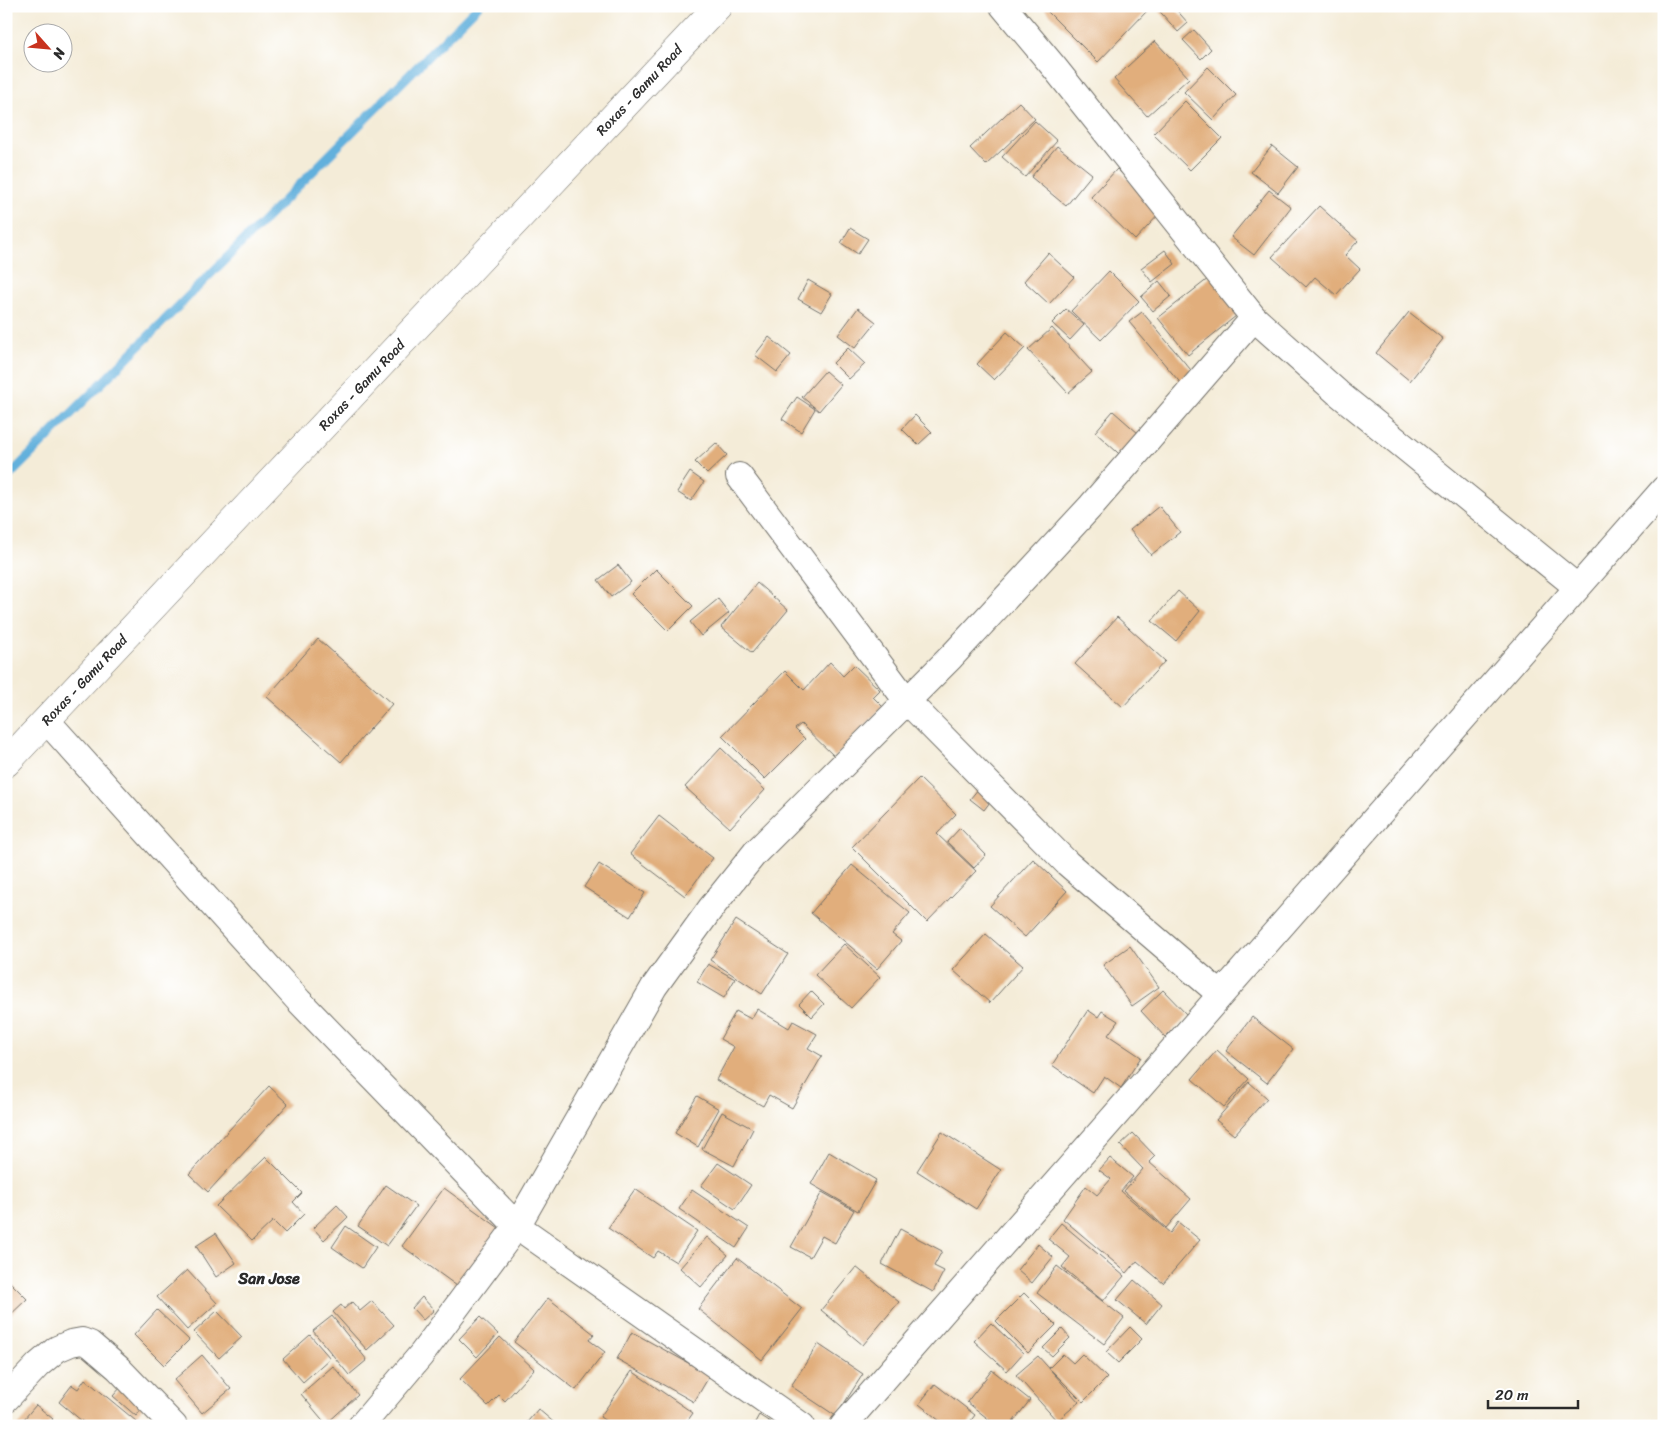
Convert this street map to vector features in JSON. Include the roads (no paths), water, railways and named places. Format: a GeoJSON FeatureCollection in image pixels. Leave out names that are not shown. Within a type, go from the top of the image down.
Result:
{"type":"FeatureCollection","features":[{"type":"Feature","properties":{"kind":"main road","name":"Roxas - Gamu Road"},"geometry":{"type":"LineString","coordinates":[[6,763],[718,6]]}},
{"type":"Feature","properties":{"kind":"street"},"geometry":{"type":"LineString","coordinates":[[1003,6],[1054,67],[1254,318],[1338,393],[1577,587]]}},
{"type":"Feature","properties":{"kind":"street"},"geometry":{"type":"LineString","coordinates":[[360,1426],[421,1355],[517,1226],[654,987],[711,908],[755,853],[951,657],[1091,506],[1254,318]]}},
{"type":"Feature","properties":{"kind":"street"},"geometry":{"type":"LineString","coordinates":[[739,476],[907,701],[1067,863],[1220,994]]}},
{"type":"Feature","properties":{"kind":"street"},"geometry":{"type":"LineString","coordinates":[[843,1426],[1664,489]]}},
{"type":"Feature","properties":{"kind":"street"},"geometry":{"type":"LineString","coordinates":[[47,721],[299,1001],[517,1226],[802,1426]]}},
{"type":"Feature","properties":{"kind":"street"},"geometry":{"type":"LineString","coordinates":[[6,1399],[38,1365],[57,1349],[71,1343],[82,1342],[90,1344],[118,1368],[174,1426]]}},
{"type":"Feature","properties":{"kind":"waterway"},"geometry":{"type":"LineString","coordinates":[[6,479],[478,6]]}},
{"type":"Feature","properties":{"kind":"district","name":"San Jose"},"geometry":{"type":"Point","coordinates":[269,1278]}}]}
